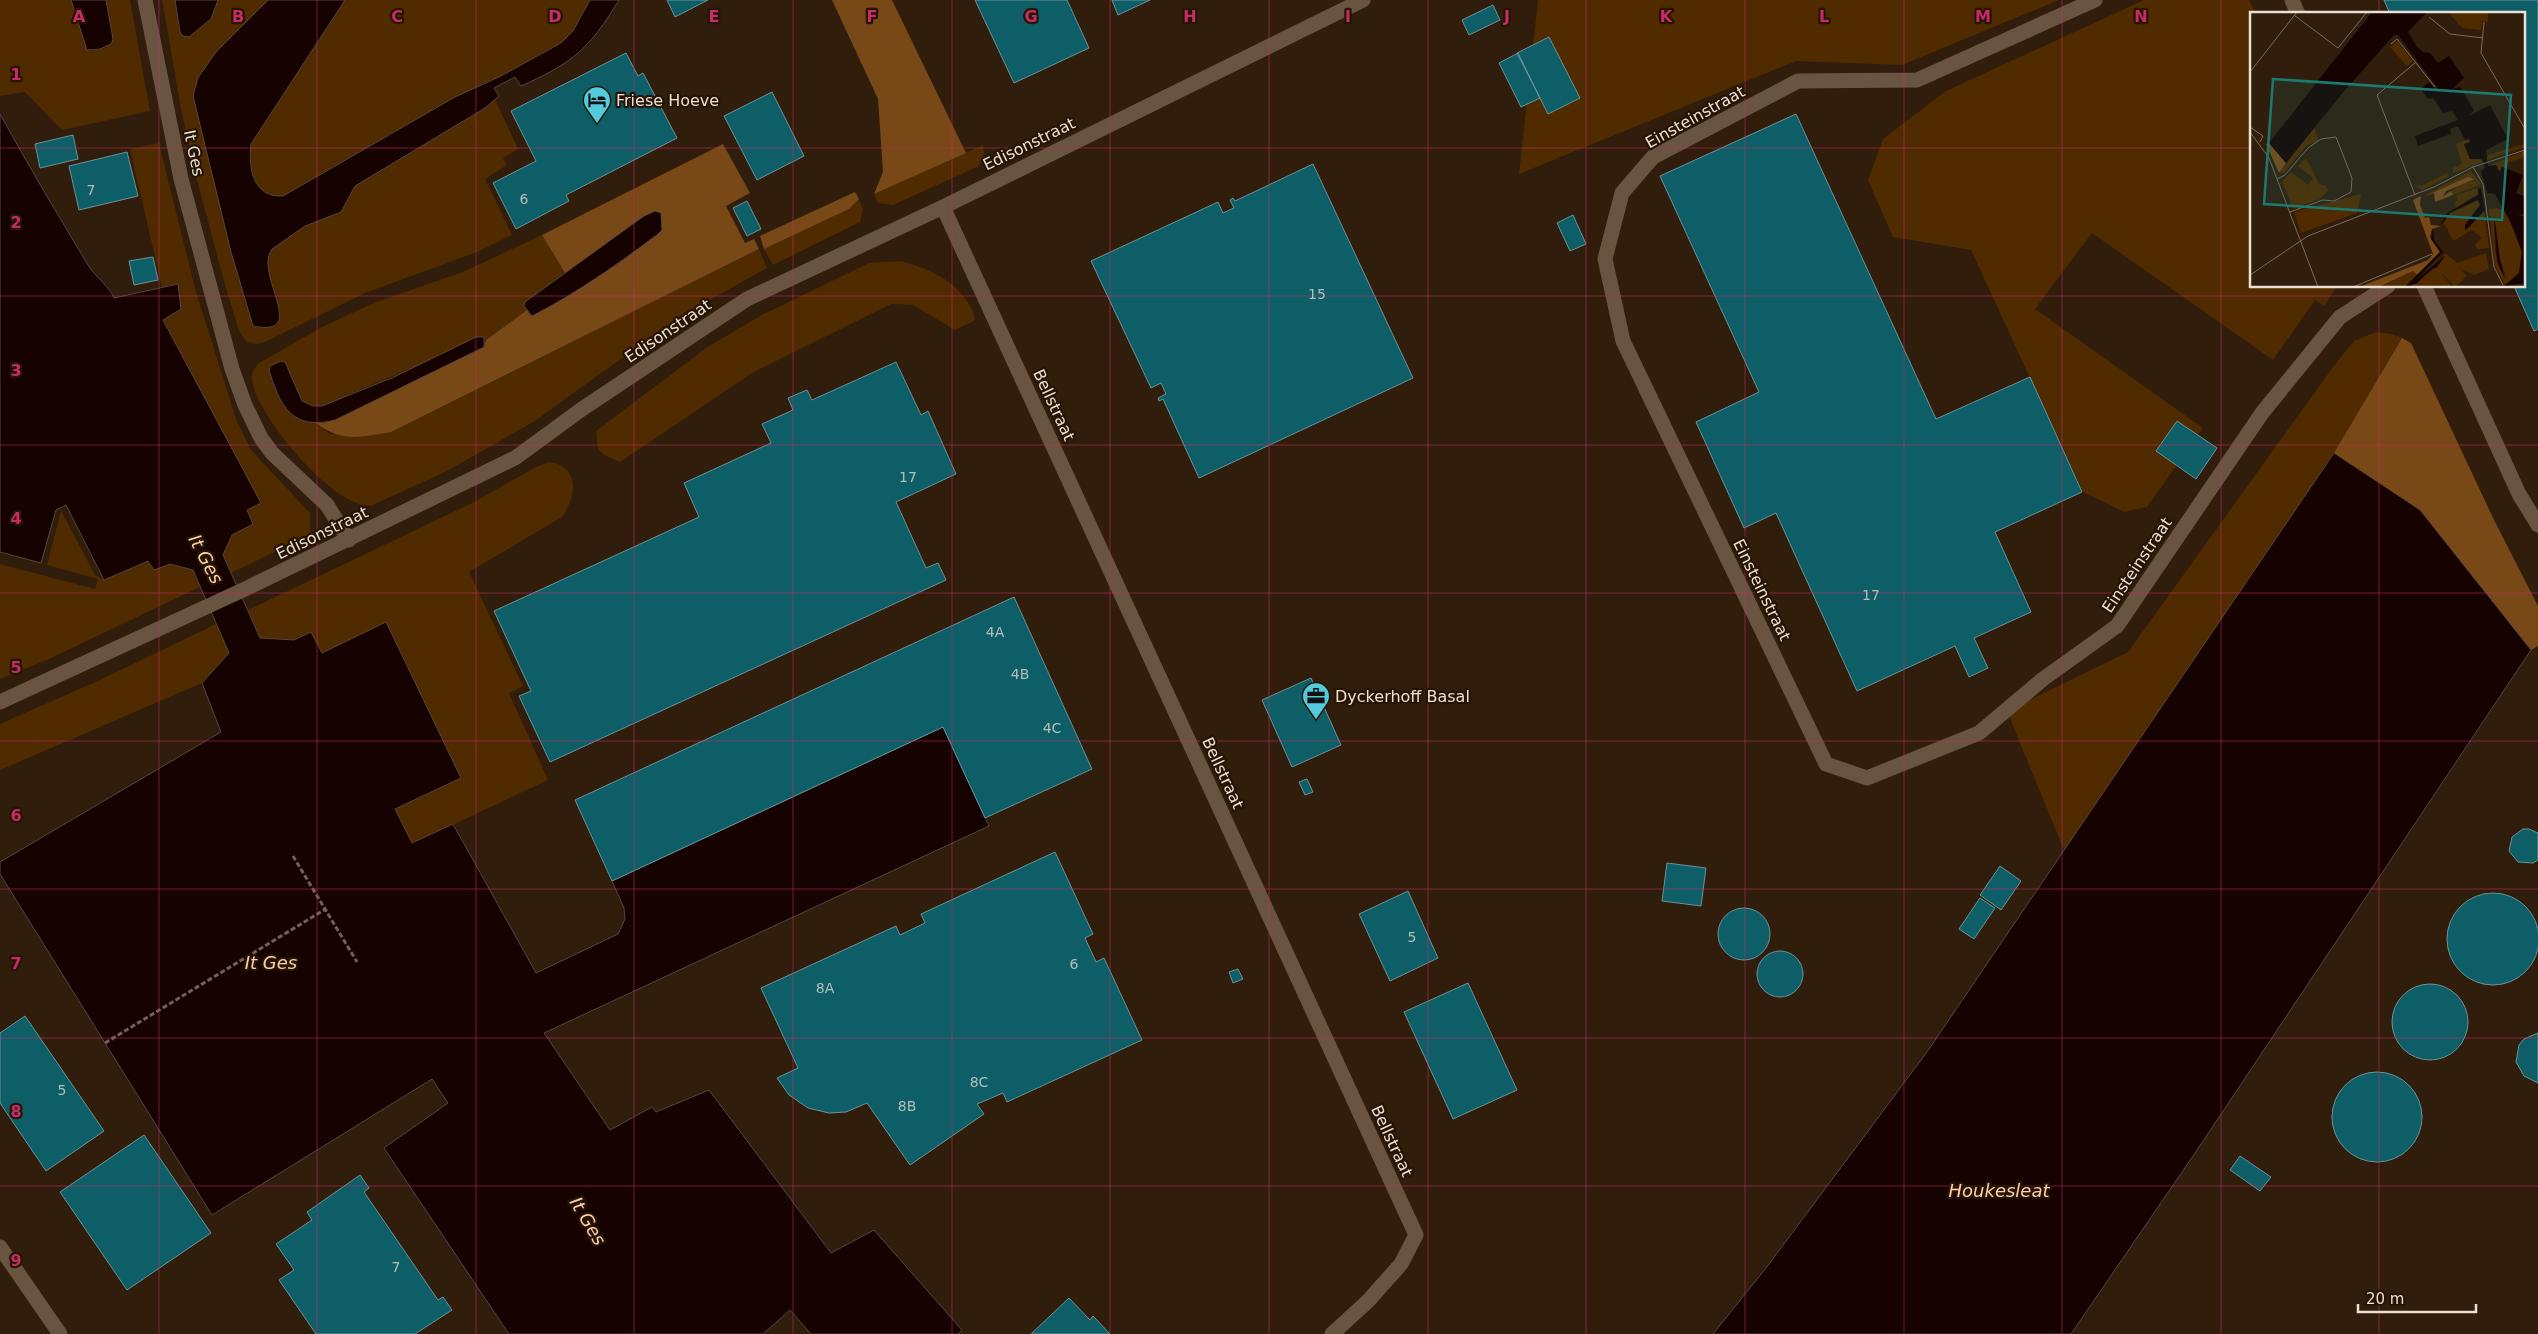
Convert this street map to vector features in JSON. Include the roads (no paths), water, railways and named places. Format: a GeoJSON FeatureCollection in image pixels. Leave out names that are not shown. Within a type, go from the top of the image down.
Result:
{"type":"FeatureCollection","features":[{"type":"Feature","properties":{"kind":"street","name":"It Ges"},"geometry":{"type":"LineString","coordinates":[[145,0],[181,179],[229,359],[246,405],[261,438],[272,453],[327,506],[349,540]]}},
{"type":"Feature","properties":{"kind":"street","name":"Edisonstraat"},"geometry":{"type":"LineString","coordinates":[[0,702],[349,540],[515,458],[582,409],[747,298],[943,206],[1363,0]]}},
{"type":"Feature","properties":{"kind":"street","name":"Einsteinstraat"},"geometry":{"type":"LineString","coordinates":[[2095,0],[1916,80],[1798,82],[1653,157],[1622,193],[1605,260],[1624,341],[1826,764],[1867,778],[1979,733],[2044,679],[2117,626],[2262,413],[2340,317],[2385,288]]}},
{"type":"Feature","properties":{"kind":"street"},"geometry":{"type":"LineString","coordinates":[[2292,0],[2297,12]]}},
{"type":"Feature","properties":{"kind":"street","name":"Bellstraat"},"geometry":{"type":"LineString","coordinates":[[943,206],[1416,1235],[1401,1264],[1368,1301],[1332,1334]]}},
{"type":"Feature","properties":{"kind":"street"},"geometry":{"type":"LineString","coordinates":[[2425,288],[2519,494],[2538,525]]}},
{"type":"Feature","properties":{"kind":"street"},"geometry":{"type":"LineString","coordinates":[[0,1247],[60,1334]]}},
{"type":"Feature","properties":{"kind":"water"},"geometry":{"type":"Polygon","coordinates":[[[71,0],[106,0],[113,39],[111,44],[100,49],[87,50],[71,0]]]}},
{"type":"Feature","properties":{"kind":"water"},"geometry":{"type":"Polygon","coordinates":[[[175,0],[218,0],[211,19],[189,37],[183,36],[180,32],[175,0]]]}},
{"type":"Feature","properties":{"kind":"water"},"geometry":{"type":"Polygon","coordinates":[[[268,0],[345,0],[251,144],[252,172],[259,187],[273,195],[283,196],[455,97],[501,76],[561,43],[573,31],[590,0],[619,0],[609,17],[589,42],[567,61],[554,70],[521,86],[515,77],[494,88],[499,96],[485,108],[355,186],[341,212],[305,226],[272,249],[268,260],[269,273],[279,314],[278,323],[270,327],[253,326],[231,252],[193,96],[198,78],[216,52],[268,0]]]}},
{"type":"Feature","properties":{"kind":"water","name":"It Ges"},"geometry":{"type":"Polygon","coordinates":[[[0,114],[88,265],[114,298],[178,284],[181,309],[163,320],[261,503],[247,510],[253,524],[232,535],[223,555],[260,638],[294,640],[311,632],[322,653],[386,622],[461,778],[395,809],[412,843],[453,824],[536,973],[618,934],[625,919],[624,908],[612,881],[943,727],[989,826],[544,1033],[610,1130],[652,1107],[656,1112],[709,1090],[831,1253],[874,1230],[962,1330],[958,1334],[811,1334],[790,1310],[763,1334],[509,1334],[384,1148],[448,1103],[432,1079],[212,1215],[0,874],[0,862],[221,732],[202,683],[229,653],[193,570],[170,564],[154,570],[148,561],[104,580],[66,505],[56,510],[41,563],[0,552],[0,114]]]}},
{"type":"Feature","properties":{"kind":"water"},"geometry":{"type":"Polygon","coordinates":[[[655,211],[661,213],[662,230],[628,256],[581,288],[532,316],[524,306],[525,302],[644,216],[655,211]]]}},
{"type":"Feature","properties":{"kind":"water"},"geometry":{"type":"Polygon","coordinates":[[[476,337],[484,337],[484,347],[335,420],[308,422],[298,419],[290,413],[278,395],[269,370],[270,366],[281,361],[285,362],[302,401],[313,406],[322,406],[394,377],[476,337]]]}},
{"type":"Feature","properties":{"kind":"water","name":"Houkesleat"},"geometry":{"type":"Polygon","coordinates":[[[2334,453],[2420,510],[2531,650],[2193,1156],[2071,1334],[1713,1334],[1766,1268],[1927,1052],[2334,453]]]}},
{"type":"Feature","properties":{"kind":"place","name":"Friese Hoeve"},"geometry":{"type":"Point","coordinates":[597,124]}},
{"type":"Feature","properties":{"kind":"place","name":"Dyckerhoff Basal"},"geometry":{"type":"Point","coordinates":[1316,720]}}]}
